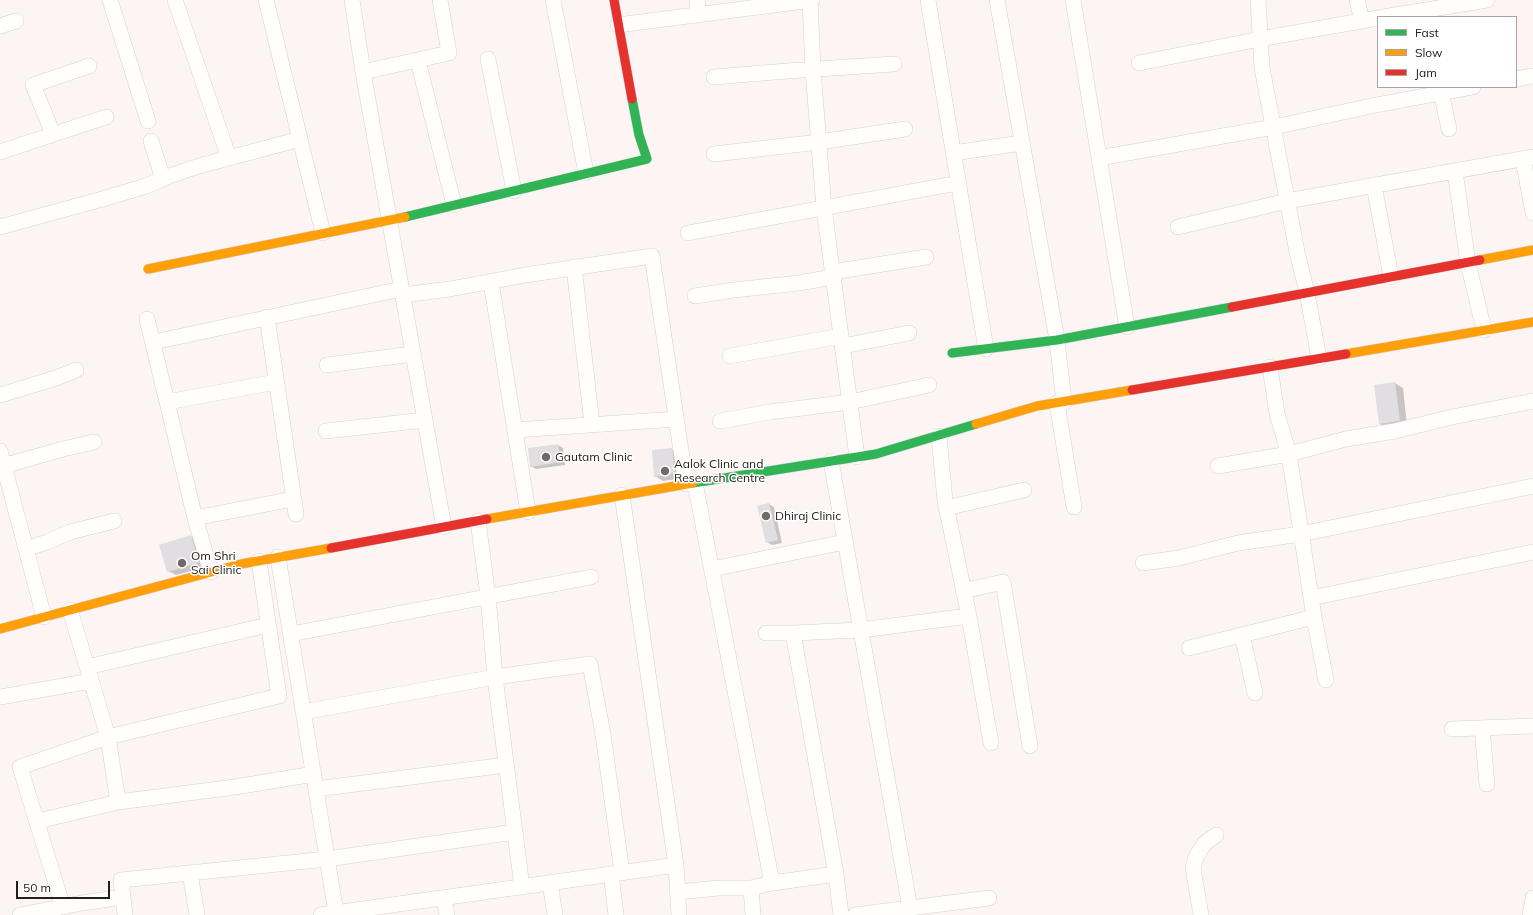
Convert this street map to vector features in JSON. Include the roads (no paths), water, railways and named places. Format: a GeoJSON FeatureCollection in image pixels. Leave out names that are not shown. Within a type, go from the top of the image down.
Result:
{"type":"FeatureCollection","features":[{"type":"Feature","properties":{"kind":"street"},"geometry":{"type":"LineString","coordinates":[[110,0],[148,121]]}},
{"type":"Feature","properties":{"kind":"street"},"geometry":{"type":"LineString","coordinates":[[175,0],[229,158]]}},
{"type":"Feature","properties":{"kind":"street"},"geometry":{"type":"LineString","coordinates":[[266,0],[323,233]]}},
{"type":"Feature","properties":{"kind":"street"},"geometry":{"type":"LineString","coordinates":[[352,0],[363,72],[444,527]]}},
{"type":"Feature","properties":{"kind":"street"},"geometry":{"type":"LineString","coordinates":[[363,72],[449,53],[440,0]]}},
{"type":"Feature","properties":{"kind":"street"},"geometry":{"type":"LineString","coordinates":[[553,0],[586,173]]}},
{"type":"Feature","properties":{"kind":"street"},"geometry":{"type":"LineString","coordinates":[[148,269],[323,233],[390,221],[647,159],[639,135],[614,0]]}},
{"type":"Feature","properties":{"kind":"street"},"geometry":{"type":"LineString","coordinates":[[618,25],[698,7],[811,0],[813,70],[820,142],[824,208],[857,457]]}},
{"type":"Feature","properties":{"kind":"street"},"geometry":{"type":"LineString","coordinates":[[928,0],[986,348]]}},
{"type":"Feature","properties":{"kind":"street"},"geometry":{"type":"LineString","coordinates":[[997,0],[1057,340],[1060,402],[1074,507]]}},
{"type":"Feature","properties":{"kind":"street"},"geometry":{"type":"LineString","coordinates":[[1073,0],[1127,326]]}},
{"type":"Feature","properties":{"kind":"street"},"geometry":{"type":"LineString","coordinates":[[1357,0],[1362,21]]}},
{"type":"Feature","properties":{"kind":"street"},"geometry":{"type":"LineString","coordinates":[[1388,16],[1423,9],[1487,0]]}},
{"type":"Feature","properties":{"kind":"street"},"geometry":{"type":"LineString","coordinates":[[1255,1],[1262,68],[1319,358]]}},
{"type":"Feature","properties":{"kind":"street"},"geometry":{"type":"LineString","coordinates":[[1139,63],[1377,18]]}},
{"type":"Feature","properties":{"kind":"street"},"geometry":{"type":"LineString","coordinates":[[0,26],[16,21]]}},
{"type":"Feature","properties":{"kind":"street"},"geometry":{"type":"LineString","coordinates":[[488,59],[514,191]]}},
{"type":"Feature","properties":{"kind":"street"},"geometry":{"type":"LineString","coordinates":[[714,77],[894,64]]}},
{"type":"Feature","properties":{"kind":"street"},"geometry":{"type":"LineString","coordinates":[[53,134],[33,85],[89,66]]}},
{"type":"Feature","properties":{"kind":"street"},"geometry":{"type":"LineString","coordinates":[[420,69],[454,205]]}},
{"type":"Feature","properties":{"kind":"street"},"geometry":{"type":"LineString","coordinates":[[1517,79],[1533,76]]}},
{"type":"Feature","properties":{"kind":"street"},"geometry":{"type":"LineString","coordinates":[[1099,158],[1274,127],[1441,90],[1462,88]]}},
{"type":"Feature","properties":{"kind":"street"},"geometry":{"type":"LineString","coordinates":[[1441,90],[1448,129]]}},
{"type":"Feature","properties":{"kind":"street"},"geometry":{"type":"LineString","coordinates":[[0,152],[106,117]]}},
{"type":"Feature","properties":{"kind":"street"},"geometry":{"type":"LineString","coordinates":[[714,154],[820,142],[905,130]]}},
{"type":"Feature","properties":{"kind":"street"},"geometry":{"type":"LineString","coordinates":[[0,227],[146,186],[199,166],[300,139]]}},
{"type":"Feature","properties":{"kind":"street"},"geometry":{"type":"LineString","coordinates":[[151,141],[163,179]]}},
{"type":"Feature","properties":{"kind":"street"},"geometry":{"type":"LineString","coordinates":[[953,153],[1022,143]]}},
{"type":"Feature","properties":{"kind":"street"},"geometry":{"type":"LineString","coordinates":[[1178,227],[1287,201],[1528,158],[1533,213]]}},
{"type":"Feature","properties":{"kind":"street"},"geometry":{"type":"LineString","coordinates":[[1455,171],[1468,263],[1484,330]]}},
{"type":"Feature","properties":{"kind":"street"},"geometry":{"type":"LineString","coordinates":[[688,233],[958,183]]}},
{"type":"Feature","properties":{"kind":"street"},"geometry":{"type":"LineString","coordinates":[[1374,185],[1391,277]]}},
{"type":"Feature","properties":{"kind":"street"},"geometry":{"type":"LineString","coordinates":[[952,353],[1057,340],[1533,250]]}},
{"type":"Feature","properties":{"kind":"street"},"geometry":{"type":"LineString","coordinates":[[154,342],[267,317],[402,292],[491,282],[574,267],[652,256],[676,418],[690,483],[712,569],[772,883]]}},
{"type":"Feature","properties":{"kind":"street"},"geometry":{"type":"LineString","coordinates":[[695,296],[799,283],[833,274],[926,257]]}},
{"type":"Feature","properties":{"kind":"street"},"geometry":{"type":"LineString","coordinates":[[574,267],[592,424]]}},
{"type":"Feature","properties":{"kind":"street"},"geometry":{"type":"LineString","coordinates":[[491,282],[528,512]]}},
{"type":"Feature","properties":{"kind":"street"},"geometry":{"type":"LineString","coordinates":[[267,317],[296,514]]}},
{"type":"Feature","properties":{"kind":"street"},"geometry":{"type":"LineString","coordinates":[[147,318],[154,342],[195,518],[210,572]]}},
{"type":"Feature","properties":{"kind":"street"},"geometry":{"type":"LineString","coordinates":[[0,629],[210,572],[258,561],[622,494],[876,454],[1036,406],[1533,322]]}},
{"type":"Feature","properties":{"kind":"street"},"geometry":{"type":"LineString","coordinates":[[730,356],[909,333]]}},
{"type":"Feature","properties":{"kind":"street"},"geometry":{"type":"LineString","coordinates":[[327,365],[413,354]]}},
{"type":"Feature","properties":{"kind":"street"},"geometry":{"type":"LineString","coordinates":[[1270,367],[1277,414],[1289,454],[1314,617],[1326,680]]}},
{"type":"Feature","properties":{"kind":"street"},"geometry":{"type":"LineString","coordinates":[[0,395],[76,370]]}},
{"type":"Feature","properties":{"kind":"street"},"geometry":{"type":"LineString","coordinates":[[167,402],[276,382]]}},
{"type":"Feature","properties":{"kind":"street"},"geometry":{"type":"LineString","coordinates":[[720,421],[770,412],[850,402],[929,385]]}},
{"type":"Feature","properties":{"kind":"street"},"geometry":{"type":"LineString","coordinates":[[1218,466],[1289,454],[1346,439],[1395,431],[1452,417],[1533,401]]}},
{"type":"Feature","properties":{"kind":"street"},"geometry":{"type":"LineString","coordinates":[[515,430],[676,418]]}},
{"type":"Feature","properties":{"kind":"street"},"geometry":{"type":"LineString","coordinates":[[326,431],[425,420]]}},
{"type":"Feature","properties":{"kind":"street"},"geometry":{"type":"LineString","coordinates":[[939,436],[946,508],[968,616],[991,743]]}},
{"type":"Feature","properties":{"kind":"street"},"geometry":{"type":"LineString","coordinates":[[3,466],[94,442]]}},
{"type":"Feature","properties":{"kind":"street"},"geometry":{"type":"LineString","coordinates":[[0,451],[35,588],[44,617]]}},
{"type":"Feature","properties":{"kind":"street"},"geometry":{"type":"LineString","coordinates":[[831,461],[910,908]]}},
{"type":"Feature","properties":{"kind":"street"},"geometry":{"type":"LineString","coordinates":[[1143,563],[1179,558],[1238,544],[1301,534],[1533,486]]}},
{"type":"Feature","properties":{"kind":"street"},"geometry":{"type":"LineString","coordinates":[[946,508],[1024,490]]}},
{"type":"Feature","properties":{"kind":"street"},"geometry":{"type":"LineString","coordinates":[[622,494],[676,865],[679,915]]}},
{"type":"Feature","properties":{"kind":"street"},"geometry":{"type":"LineString","coordinates":[[195,518],[293,498]]}},
{"type":"Feature","properties":{"kind":"street"},"geometry":{"type":"LineString","coordinates":[[26,549],[70,532],[114,521]]}},
{"type":"Feature","properties":{"kind":"street"},"geometry":{"type":"LineString","coordinates":[[478,521],[488,596],[495,677],[522,887]]}},
{"type":"Feature","properties":{"kind":"street"},"geometry":{"type":"LineString","coordinates":[[712,569],[846,542]]}},
{"type":"Feature","properties":{"kind":"street"},"geometry":{"type":"LineString","coordinates":[[1311,598],[1533,552]]}},
{"type":"Feature","properties":{"kind":"street"},"geometry":{"type":"LineString","coordinates":[[278,557],[327,859],[328,914],[387,910],[444,898],[676,865]]}},
{"type":"Feature","properties":{"kind":"street"},"geometry":{"type":"LineString","coordinates":[[64,906],[20,767],[108,737],[279,696],[258,561]]}},
{"type":"Feature","properties":{"kind":"street"},"geometry":{"type":"LineString","coordinates":[[291,634],[591,577]]}},
{"type":"Feature","properties":{"kind":"street"},"geometry":{"type":"LineString","coordinates":[[963,590],[1003,582],[1030,746]]}},
{"type":"Feature","properties":{"kind":"street"},"geometry":{"type":"LineString","coordinates":[[70,610],[108,737],[118,802]]}},
{"type":"Feature","properties":{"kind":"street"},"geometry":{"type":"LineString","coordinates":[[766,633],[861,630],[968,616]]}},
{"type":"Feature","properties":{"kind":"street"},"geometry":{"type":"LineString","coordinates":[[1189,648],[1314,617]]}},
{"type":"Feature","properties":{"kind":"street"},"geometry":{"type":"LineString","coordinates":[[87,667],[268,625]]}},
{"type":"Feature","properties":{"kind":"street"},"geometry":{"type":"LineString","coordinates":[[793,633],[836,874],[841,915]]}},
{"type":"Feature","properties":{"kind":"street"},"geometry":{"type":"LineString","coordinates":[[1242,635],[1255,693]]}},
{"type":"Feature","properties":{"kind":"street"},"geometry":{"type":"LineString","coordinates":[[303,712],[495,677],[590,664],[603,734],[616,873],[616,915]]}},
{"type":"Feature","properties":{"kind":"street"},"geometry":{"type":"LineString","coordinates":[[0,697],[92,681]]}},
{"type":"Feature","properties":{"kind":"street"},"geometry":{"type":"LineString","coordinates":[[1452,729],[1533,726]]}},
{"type":"Feature","properties":{"kind":"street"},"geometry":{"type":"LineString","coordinates":[[1482,728],[1487,784]]}},
{"type":"Feature","properties":{"kind":"street"},"geometry":{"type":"LineString","coordinates":[[316,789],[506,765]]}},
{"type":"Feature","properties":{"kind":"street"},"geometry":{"type":"LineString","coordinates":[[38,821],[118,802],[236,787],[314,774]]}},
{"type":"Feature","properties":{"kind":"street"},"geometry":{"type":"LineString","coordinates":[[125,915],[122,880],[327,859],[515,832]]}},
{"type":"Feature","properties":{"kind":"street"},"geometry":{"type":"LineString","coordinates":[[1201,915],[1193,868],[1196,857],[1204,844],[1216,835]]}},
{"type":"Feature","properties":{"kind":"street"},"geometry":{"type":"LineString","coordinates":[[190,873],[197,915]]}},
{"type":"Feature","properties":{"kind":"street"},"geometry":{"type":"LineString","coordinates":[[678,892],[719,888],[751,888],[772,883],[836,874]]}},
{"type":"Feature","properties":{"kind":"street"},"geometry":{"type":"LineString","coordinates":[[550,883],[555,915]]}},
{"type":"Feature","properties":{"kind":"street"},"geometry":{"type":"LineString","coordinates":[[751,888],[753,915]]}},
{"type":"Feature","properties":{"kind":"street"},"geometry":{"type":"LineString","coordinates":[[20,915],[64,906],[123,898]]}},
{"type":"Feature","properties":{"kind":"street"},"geometry":{"type":"LineString","coordinates":[[444,898],[447,915]]}},
{"type":"Feature","properties":{"kind":"street"},"geometry":{"type":"LineString","coordinates":[[855,915],[989,898]]}},
{"type":"Feature","properties":{"kind":"street"},"geometry":{"type":"LineString","coordinates":[[1530,915],[1533,898]]}},
{"type":"Feature","properties":{"kind":"place","name":"Gautam Clinic"},"geometry":{"type":"Point","coordinates":[546,457]}},
{"type":"Feature","properties":{"kind":"place","name":"Aalok Clinic and Research Centre"},"geometry":{"type":"Point","coordinates":[665,471]}},
{"type":"Feature","properties":{"kind":"place","name":"Dhiraj Clinic"},"geometry":{"type":"Point","coordinates":[766,516]}},
{"type":"Feature","properties":{"kind":"place","name":"Om Shri Sai Clinic"},"geometry":{"type":"Point","coordinates":[182,563]}}]}
